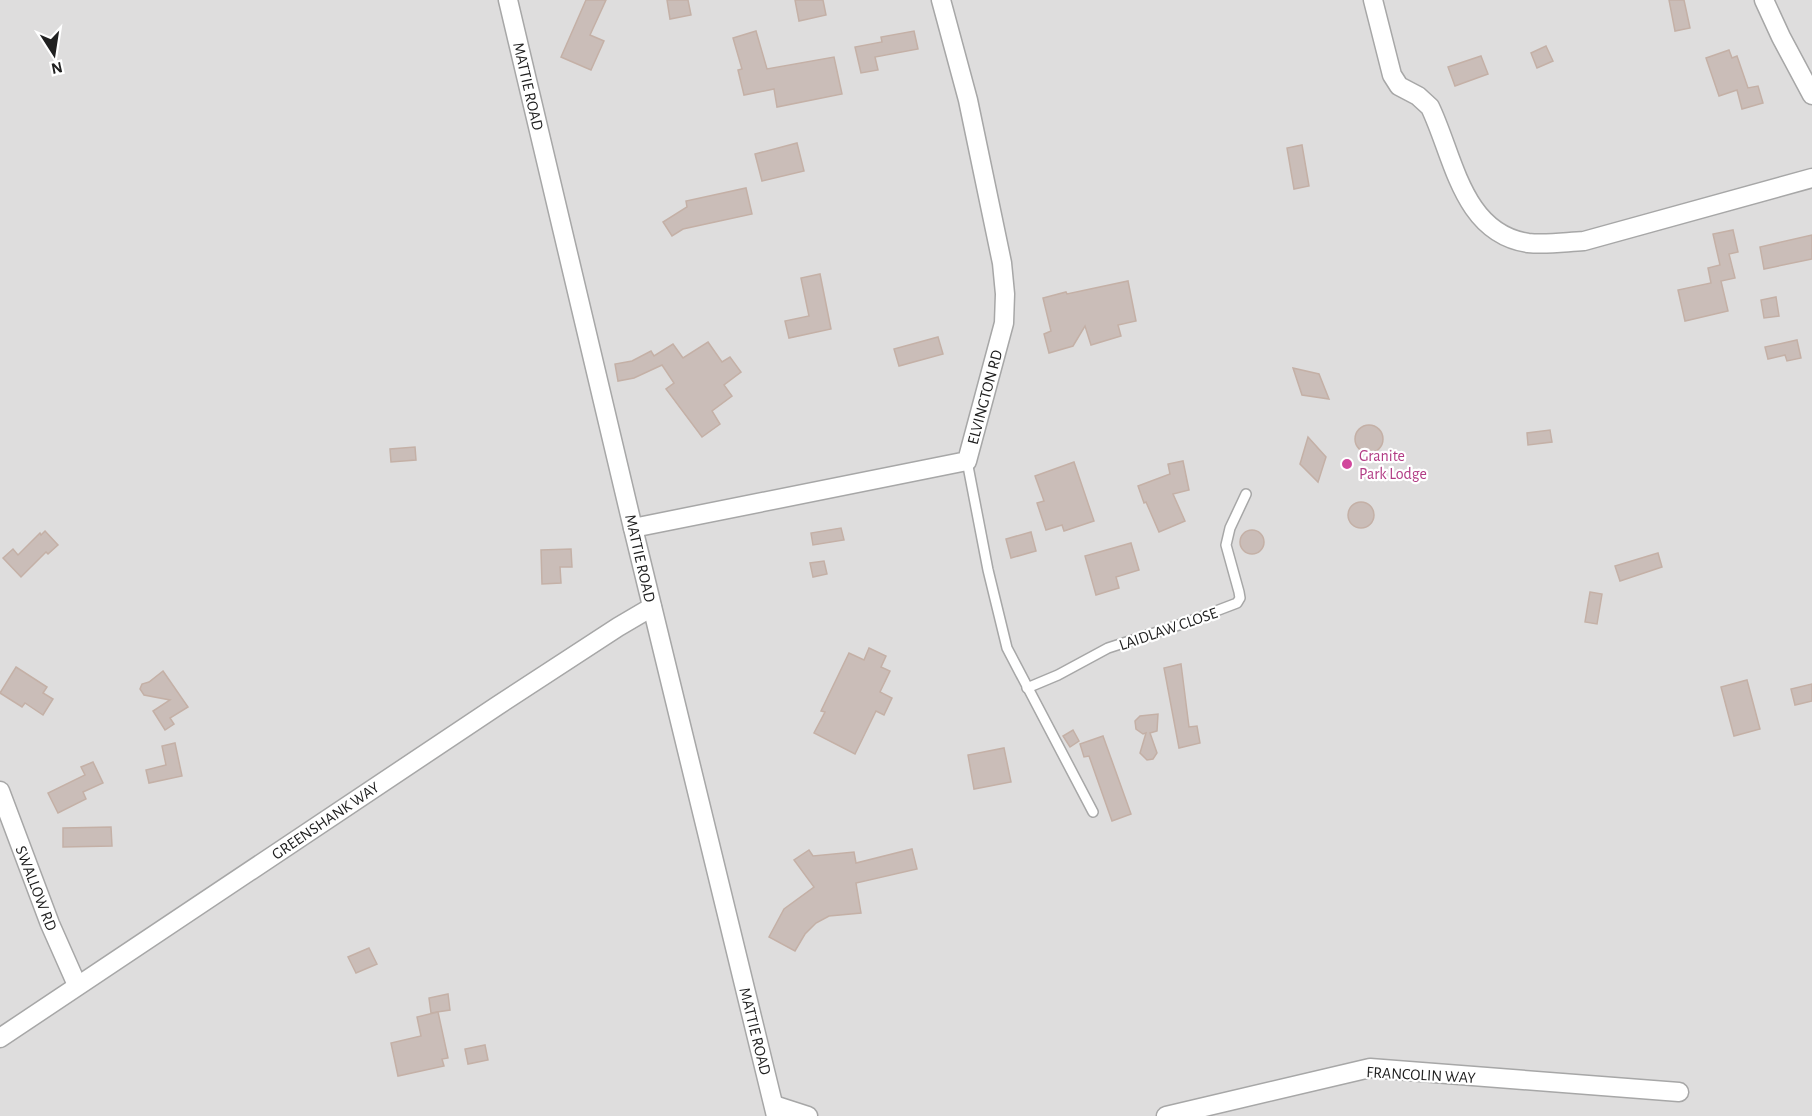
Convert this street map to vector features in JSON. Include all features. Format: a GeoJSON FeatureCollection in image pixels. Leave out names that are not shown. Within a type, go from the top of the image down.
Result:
{"type":"FeatureCollection","features":[{"type":"Feature","properties":{"kind":"street","name":"MATTIE ROAD"},"geometry":{"type":"LineString","coordinates":[[508,0],[652,607],[775,1110]]}},
{"type":"Feature","properties":{"kind":"street","name":"ELVINGTON RD"},"geometry":{"type":"LineString","coordinates":[[633,528],[967,461],[1004,323],[1005,294],[1002,263],[968,100],[941,0]]}},
{"type":"Feature","properties":{"kind":"street"},"geometry":{"type":"LineString","coordinates":[[1373,0],[1392,75],[1399,86],[1418,96],[1430,107],[1467,201],[1480,218],[1503,236],[1528,243],[1584,241],[1812,178]]}},
{"type":"Feature","properties":{"kind":"street"},"geometry":{"type":"LineString","coordinates":[[1764,0],[1812,94]]}},
{"type":"Feature","properties":{"kind":"street","name":"GREENSHANK WAY"},"geometry":{"type":"LineString","coordinates":[[0,1038],[497,706],[652,607]]}},
{"type":"Feature","properties":{"kind":"street","name":"SWALLOW RD"},"geometry":{"type":"LineString","coordinates":[[0,791],[50,924],[77,985]]}},
{"type":"Feature","properties":{"kind":"street","name":"FRANCOLIN WAY"},"geometry":{"type":"LineString","coordinates":[[1167,1116],[1370,1068],[1679,1092]]}},
{"type":"Feature","properties":{"kind":"street"},"geometry":{"type":"LineString","coordinates":[[775,1110],[808,1116]]}},
{"type":"Feature","properties":{"kind":"lane"},"geometry":{"type":"LineString","coordinates":[[967,461],[998,617],[1007,648],[1093,812]]}},
{"type":"Feature","properties":{"kind":"lane","name":"LAIDLAW CLOSE"},"geometry":{"type":"LineString","coordinates":[[1027,688],[1058,675],[1108,648],[1192,621],[1237,603],[1240,598],[1239,592],[1226,545],[1230,528],[1246,494]]}},
{"type":"Feature","properties":{"kind":"shaded area"},"geometry":{"type":"Polygon","coordinates":[[[0,0],[1812,0],[1812,1116],[0,1116],[0,0]]]}},
{"type":"Feature","properties":{"kind":"building"},"geometry":{"type":"Polygon","coordinates":[[[586,0],[606,0],[590,35],[604,41],[591,70],[561,57],[586,0]]]}},
{"type":"Feature","properties":{"kind":"building"},"geometry":{"type":"Polygon","coordinates":[[[667,0],[688,0],[691,15],[670,19],[667,0]]]}},
{"type":"Feature","properties":{"kind":"building"},"geometry":{"type":"Polygon","coordinates":[[[795,0],[823,0],[826,15],[799,21],[795,0]]]}},
{"type":"Feature","properties":{"kind":"building"},"geometry":{"type":"Polygon","coordinates":[[[1669,0],[1684,0],[1690,28],[1675,31],[1669,0]]]}},
{"type":"Feature","properties":{"kind":"building"},"geometry":{"type":"Polygon","coordinates":[[[756,31],[767,69],[834,57],[842,94],[777,107],[774,89],[744,95],[738,70],[742,69],[733,38],[756,31]]]}},
{"type":"Feature","properties":{"kind":"building"},"geometry":{"type":"Polygon","coordinates":[[[914,31],[918,49],[875,57],[878,70],[861,73],[855,47],[882,42],[881,37],[914,31]]]}},
{"type":"Feature","properties":{"kind":"building"},"geometry":{"type":"Polygon","coordinates":[[[1546,46],[1553,61],[1537,68],[1531,53],[1546,46]]]}},
{"type":"Feature","properties":{"kind":"building"},"geometry":{"type":"Polygon","coordinates":[[[1729,50],[1732,58],[1737,56],[1748,88],[1758,86],[1763,103],[1742,109],[1737,90],[1719,96],[1706,58],[1729,50]]]}},
{"type":"Feature","properties":{"kind":"building"},"geometry":{"type":"Polygon","coordinates":[[[1481,56],[1488,74],[1455,86],[1448,67],[1481,56]]]}},
{"type":"Feature","properties":{"kind":"building"},"geometry":{"type":"Polygon","coordinates":[[[797,143],[804,171],[762,181],[755,154],[797,143]]]}},
{"type":"Feature","properties":{"kind":"building"},"geometry":{"type":"Polygon","coordinates":[[[1302,145],[1309,186],[1294,189],[1287,148],[1302,145]]]}},
{"type":"Feature","properties":{"kind":"building"},"geometry":{"type":"Polygon","coordinates":[[[746,188],[752,214],[683,229],[672,236],[663,222],[687,207],[686,201],[746,188]]]}},
{"type":"Feature","properties":{"kind":"building"},"geometry":{"type":"Polygon","coordinates":[[[1733,230],[1738,252],[1729,254],[1735,278],[1721,281],[1728,311],[1685,321],[1678,290],[1711,283],[1708,268],[1720,265],[1713,234],[1733,230]]]}},
{"type":"Feature","properties":{"kind":"building"},"geometry":{"type":"Polygon","coordinates":[[[1812,235],[1812,259],[1764,269],[1760,247],[1812,235]]]}},
{"type":"Feature","properties":{"kind":"building"},"geometry":{"type":"Polygon","coordinates":[[[820,274],[831,329],[789,338],[785,321],[809,316],[801,278],[820,274]]]}},
{"type":"Feature","properties":{"kind":"building"},"geometry":{"type":"Polygon","coordinates":[[[1128,281],[1136,321],[1118,325],[1121,336],[1091,345],[1085,326],[1073,346],[1049,353],[1044,334],[1051,331],[1043,298],[1128,281]]]}},
{"type":"Feature","properties":{"kind":"building"},"geometry":{"type":"Polygon","coordinates":[[[1776,297],[1779,316],[1764,318],[1761,300],[1776,297]]]}},
{"type":"Feature","properties":{"kind":"building"},"geometry":{"type":"Polygon","coordinates":[[[938,337],[943,354],[899,366],[894,349],[938,337]]]}},
{"type":"Feature","properties":{"kind":"building"},"geometry":{"type":"Polygon","coordinates":[[[1797,340],[1801,358],[1787,361],[1785,355],[1768,359],[1765,347],[1797,340]]]}},
{"type":"Feature","properties":{"kind":"building"},"geometry":{"type":"Polygon","coordinates":[[[708,342],[722,362],[730,357],[741,372],[724,385],[732,396],[712,411],[720,424],[702,437],[666,389],[674,383],[662,365],[634,378],[618,381],[615,364],[632,361],[651,351],[654,356],[673,344],[683,358],[708,342]]]}},
{"type":"Feature","properties":{"kind":"building"},"geometry":{"type":"Polygon","coordinates":[[[1293,368],[1319,374],[1329,399],[1302,395],[1293,368]]]}},
{"type":"Feature","properties":{"kind":"building"},"geometry":{"type":"Polygon","coordinates":[[[1369,425],[1379,429],[1383,439],[1379,449],[1369,453],[1359,449],[1355,439],[1359,429],[1369,425]]]}},
{"type":"Feature","properties":{"kind":"building"},"geometry":{"type":"Polygon","coordinates":[[[1550,430],[1552,442],[1528,445],[1527,433],[1550,430]]]}},
{"type":"Feature","properties":{"kind":"building"},"geometry":{"type":"Polygon","coordinates":[[[1308,437],[1326,457],[1318,482],[1300,464],[1308,437]]]}},
{"type":"Feature","properties":{"kind":"building"},"geometry":{"type":"Polygon","coordinates":[[[415,447],[416,460],[391,462],[390,449],[415,447]]]}},
{"type":"Feature","properties":{"kind":"building"},"geometry":{"type":"Polygon","coordinates":[[[1183,461],[1189,490],[1173,494],[1185,521],[1159,532],[1138,486],[1170,474],[1168,464],[1183,461]]]}},
{"type":"Feature","properties":{"kind":"building"},"geometry":{"type":"Polygon","coordinates":[[[1074,462],[1094,521],[1064,531],[1062,525],[1046,530],[1037,503],[1044,501],[1035,476],[1074,462]]]}},
{"type":"Feature","properties":{"kind":"building"},"geometry":{"type":"Polygon","coordinates":[[[1361,502],[1370,506],[1374,515],[1370,524],[1361,528],[1352,524],[1348,515],[1352,506],[1361,502]]]}},
{"type":"Feature","properties":{"kind":"building"},"geometry":{"type":"Polygon","coordinates":[[[841,528],[844,540],[813,545],[811,533],[841,528]]]}},
{"type":"Feature","properties":{"kind":"building"},"geometry":{"type":"Polygon","coordinates":[[[1252,530],[1260,534],[1264,542],[1260,550],[1252,554],[1244,550],[1240,542],[1244,534],[1252,530]]]}},
{"type":"Feature","properties":{"kind":"building"},"geometry":{"type":"Polygon","coordinates":[[[45,531],[58,545],[48,554],[46,552],[21,577],[3,558],[13,549],[18,555],[40,533],[41,535],[45,531]]]}},
{"type":"Feature","properties":{"kind":"building"},"geometry":{"type":"Polygon","coordinates":[[[1031,532],[1036,551],[1011,558],[1006,539],[1031,532]]]}},
{"type":"Feature","properties":{"kind":"building"},"geometry":{"type":"Polygon","coordinates":[[[1131,543],[1139,570],[1116,577],[1119,588],[1096,595],[1085,556],[1131,543]]]}},
{"type":"Feature","properties":{"kind":"building"},"geometry":{"type":"Polygon","coordinates":[[[571,549],[572,567],[560,567],[561,583],[542,584],[541,550],[571,549]]]}},
{"type":"Feature","properties":{"kind":"building"},"geometry":{"type":"Polygon","coordinates":[[[1658,553],[1662,567],[1620,581],[1615,566],[1658,553]]]}},
{"type":"Feature","properties":{"kind":"building"},"geometry":{"type":"Polygon","coordinates":[[[824,561],[827,574],[813,577],[810,563],[824,561]]]}},
{"type":"Feature","properties":{"kind":"building"},"geometry":{"type":"Polygon","coordinates":[[[1590,592],[1602,594],[1597,624],[1585,622],[1590,592]]]}},
{"type":"Feature","properties":{"kind":"building"},"geometry":{"type":"Polygon","coordinates":[[[869,648],[886,656],[881,667],[890,671],[880,692],[892,698],[884,715],[876,711],[855,754],[814,733],[825,712],[821,711],[849,653],[864,660],[869,648]]]}},
{"type":"Feature","properties":{"kind":"building"},"geometry":{"type":"Polygon","coordinates":[[[1181,664],[1189,727],[1197,726],[1200,743],[1179,748],[1164,668],[1181,664]]]}},
{"type":"Feature","properties":{"kind":"building"},"geometry":{"type":"Polygon","coordinates":[[[16,667],[47,687],[43,693],[53,699],[43,715],[25,703],[22,707],[0,693],[16,667]]]}},
{"type":"Feature","properties":{"kind":"building"},"geometry":{"type":"Polygon","coordinates":[[[163,671],[188,707],[170,718],[174,724],[165,730],[153,711],[170,700],[144,695],[140,689],[142,684],[149,682],[163,671]]]}},
{"type":"Feature","properties":{"kind":"building"},"geometry":{"type":"Polygon","coordinates":[[[1747,680],[1760,729],[1734,736],[1721,687],[1747,680]]]}},
{"type":"Feature","properties":{"kind":"building"},"geometry":{"type":"Polygon","coordinates":[[[1812,684],[1812,701],[1795,705],[1791,689],[1812,684]]]}},
{"type":"Feature","properties":{"kind":"building"},"geometry":{"type":"Polygon","coordinates":[[[1158,714],[1157,731],[1150,733],[1157,753],[1153,759],[1147,760],[1140,753],[1146,733],[1143,734],[1136,729],[1135,721],[1140,716],[1158,714]]]}},
{"type":"Feature","properties":{"kind":"building"},"geometry":{"type":"Polygon","coordinates":[[[1073,730],[1079,741],[1070,747],[1063,736],[1073,730]]]}},
{"type":"Feature","properties":{"kind":"building"},"geometry":{"type":"Polygon","coordinates":[[[1103,736],[1131,814],[1112,821],[1089,756],[1084,757],[1080,744],[1103,736]]]}},
{"type":"Feature","properties":{"kind":"building"},"geometry":{"type":"Polygon","coordinates":[[[175,743],[182,776],[149,783],[146,770],[166,765],[162,746],[175,743]]]}},
{"type":"Feature","properties":{"kind":"building"},"geometry":{"type":"Polygon","coordinates":[[[1004,748],[1011,782],[974,789],[968,755],[1004,748]]]}},
{"type":"Feature","properties":{"kind":"building"},"geometry":{"type":"Polygon","coordinates":[[[93,762],[103,783],[83,792],[86,799],[58,813],[48,793],[85,775],[81,767],[93,762]]]}},
{"type":"Feature","properties":{"kind":"building"},"geometry":{"type":"Polygon","coordinates":[[[111,827],[112,846],[63,847],[63,828],[111,827]]]}},
{"type":"Feature","properties":{"kind":"building"},"geometry":{"type":"Polygon","coordinates":[[[912,849],[917,869],[856,883],[861,913],[829,916],[816,923],[805,934],[795,951],[769,937],[784,909],[814,887],[794,860],[809,850],[813,856],[854,852],[856,863],[912,849]]]}},
{"type":"Feature","properties":{"kind":"building"},"geometry":{"type":"Polygon","coordinates":[[[369,948],[377,964],[356,973],[348,957],[369,948]]]}},
{"type":"Feature","properties":{"kind":"building"},"geometry":{"type":"Polygon","coordinates":[[[448,994],[450,1010],[431,1013],[429,998],[448,994]]]}},
{"type":"Feature","properties":{"kind":"building"},"geometry":{"type":"Polygon","coordinates":[[[438,1012],[448,1058],[442,1059],[444,1066],[398,1076],[391,1043],[421,1036],[417,1017],[438,1012]]]}},
{"type":"Feature","properties":{"kind":"building"},"geometry":{"type":"Polygon","coordinates":[[[485,1045],[488,1060],[468,1064],[465,1049],[485,1045]]]}},
{"type":"Feature","properties":{"kind":"place","name":"Granite Park Lodge"},"geometry":{"type":"Point","coordinates":[1347,464]}}]}
